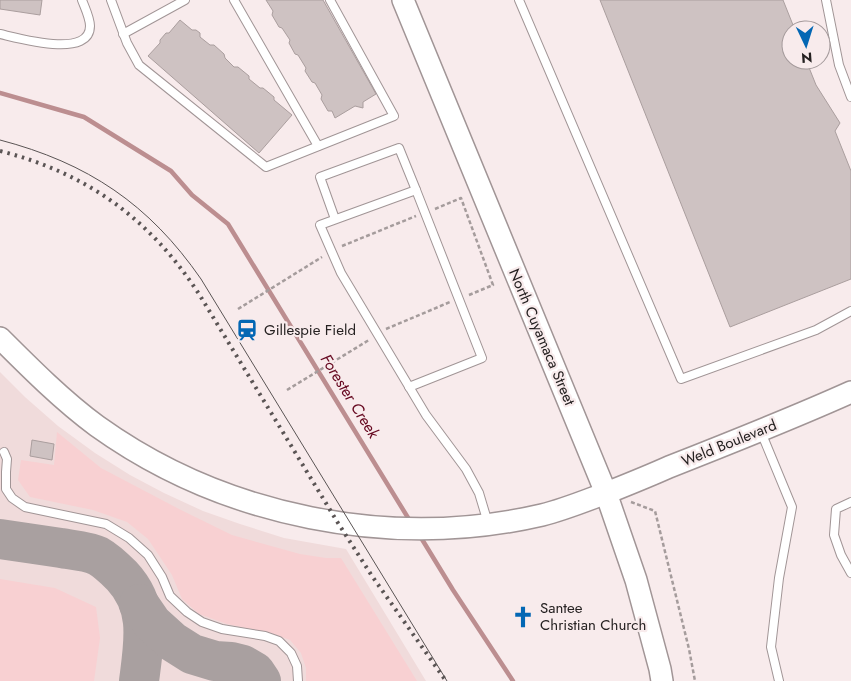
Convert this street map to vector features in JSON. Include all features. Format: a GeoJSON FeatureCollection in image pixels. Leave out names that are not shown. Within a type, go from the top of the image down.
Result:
{"type":"FeatureCollection","features":[{"type":"Feature","properties":{"kind":"main road","name":"North Cuyamaca Street"},"geometry":{"type":"LineString","coordinates":[[403,0],[606,492],[636,580],[662,681]]}},
{"type":"Feature","properties":{"kind":"main road","name":"Weld Boulevard"},"geometry":{"type":"LineString","coordinates":[[0,338],[78,411],[98,426],[153,461],[197,482],[234,497],[317,520],[412,529],[488,525],[570,508],[851,392]]}},
{"type":"Feature","properties":{"kind":"lane"},"geometry":{"type":"LineString","coordinates":[[0,34],[58,45],[75,43],[86,36],[90,28],[90,22],[82,0]]}},
{"type":"Feature","properties":{"kind":"lane"},"geometry":{"type":"LineString","coordinates":[[111,0],[123,34],[139,65],[266,167],[394,116],[330,0]]}},
{"type":"Feature","properties":{"kind":"lane"},"geometry":{"type":"LineString","coordinates":[[123,34],[186,0]]}},
{"type":"Feature","properties":{"kind":"lane"},"geometry":{"type":"LineString","coordinates":[[234,0],[318,146]]}},
{"type":"Feature","properties":{"kind":"lane"},"geometry":{"type":"LineString","coordinates":[[519,0],[681,379],[816,330],[851,311]]}},
{"type":"Feature","properties":{"kind":"lane"},"geometry":{"type":"LineString","coordinates":[[826,0],[838,65],[848,82],[851,97]]}},
{"type":"Feature","properties":{"kind":"lane"},"geometry":{"type":"LineString","coordinates":[[335,219],[320,177],[399,148],[482,358],[410,387]]}},
{"type":"Feature","properties":{"kind":"lane"},"geometry":{"type":"LineString","coordinates":[[416,190],[320,224],[339,269],[426,415],[466,469],[479,493],[488,525]]}},
{"type":"Feature","properties":{"kind":"lane"},"geometry":{"type":"LineString","coordinates":[[760,430],[792,507],[778,578],[771,647],[779,681]]}},
{"type":"Feature","properties":{"kind":"lane"},"geometry":{"type":"LineString","coordinates":[[4,452],[7,459],[6,489],[12,498],[26,507],[106,524],[129,538],[148,555],[162,577],[170,596],[187,612],[202,622],[222,628],[265,636],[279,641],[291,653],[297,666],[298,681]]}},
{"type":"Feature","properties":{"kind":"lane"},"geometry":{"type":"LineString","coordinates":[[851,502],[836,509],[834,535],[841,555],[851,573]]}},
{"type":"Feature","properties":{"kind":"path"},"geometry":{"type":"LineString","coordinates":[[238,309],[341,247],[461,198],[493,285],[387,328],[287,390]]}},
{"type":"Feature","properties":{"kind":"path"},"geometry":{"type":"LineString","coordinates":[[606,492],[655,511],[695,681]]}},
{"type":"Feature","properties":{"kind":"shaded area"},"geometry":{"type":"Polygon","coordinates":[[[0,372],[58,426],[95,453],[164,493],[203,511],[284,538],[346,549],[426,681],[0,681],[0,372]]]}},
{"type":"Feature","properties":{"kind":"shaded area"},"geometry":{"type":"Polygon","coordinates":[[[57,432],[101,468],[232,535],[300,554],[341,558],[417,681],[306,681],[306,668],[301,653],[290,640],[271,633],[227,624],[199,614],[182,599],[172,575],[148,539],[127,522],[93,510],[30,497],[18,480],[21,460],[54,465],[57,432]]]}},
{"type":"Feature","properties":{"kind":"shaded area"},"geometry":{"type":"Polygon","coordinates":[[[0,579],[55,588],[96,607],[100,638],[94,681],[0,681],[0,579]]]}},
{"type":"Feature","properties":{"kind":"building"},"geometry":{"type":"Polygon","coordinates":[[[0,0],[42,0],[40,15],[0,9],[0,0]]]}},
{"type":"Feature","properties":{"kind":"building"},"geometry":{"type":"Polygon","coordinates":[[[266,0],[323,0],[376,94],[363,102],[363,108],[355,106],[335,118],[332,111],[328,111],[321,99],[322,95],[305,71],[306,68],[298,55],[295,54],[289,43],[290,40],[282,28],[279,27],[272,15],[273,11],[266,0]]]}},
{"type":"Feature","properties":{"kind":"building"},"geometry":{"type":"Polygon","coordinates":[[[600,0],[783,0],[791,20],[781,20],[781,70],[810,70],[816,85],[840,123],[835,131],[851,171],[851,279],[730,327],[600,0]]]}},
{"type":"Feature","properties":{"kind":"building"},"geometry":{"type":"Polygon","coordinates":[[[180,20],[192,30],[200,33],[200,37],[210,45],[214,45],[234,67],[238,67],[249,76],[249,79],[274,97],[274,100],[292,115],[259,153],[148,56],[166,33],[169,33],[180,20]]]}},
{"type":"Feature","properties":{"kind":"building"},"geometry":{"type":"Polygon","coordinates":[[[32,440],[54,444],[52,460],[30,456],[32,440]]]}},
{"type":"Feature","properties":{"kind":"waterway","name":"Forester Creek"},"geometry":{"type":"LineString","coordinates":[[0,93],[84,117],[171,171],[192,195],[228,224],[410,521]]}},
{"type":"Feature","properties":{"kind":"waterway","name":"Forester Creek"},"geometry":{"type":"LineString","coordinates":[[420,536],[513,681]]}},
{"type":"Feature","properties":{"kind":"taxiway"},"geometry":{"type":"LineString","coordinates":[[0,539],[90,553],[105,560],[122,576],[138,600],[141,613],[143,652],[139,681]]}},
{"type":"Feature","properties":{"kind":"taxiway"},"geometry":{"type":"LineString","coordinates":[[139,604],[152,623],[173,642],[192,654],[215,661],[243,665],[255,672],[261,681]]}},
{"type":"Feature","properties":{"kind":"tram line"},"geometry":{"type":"LineString","coordinates":[[0,140],[61,161],[89,174],[138,208],[181,252],[201,279],[447,681]]}},
{"type":"Feature","properties":{"kind":"railway"},"geometry":{"type":"LineString","coordinates":[[0,151],[32,160],[88,186],[114,203],[137,222],[180,267],[199,294],[372,576],[446,681]]}},
{"type":"Feature","properties":{"kind":"place","name":"Gillespie Field"},"geometry":{"type":"Point","coordinates":[247,330]}},
{"type":"Feature","properties":{"kind":"place","name":"Santee Christian Church"},"geometry":{"type":"Point","coordinates":[523,617]}}]}
